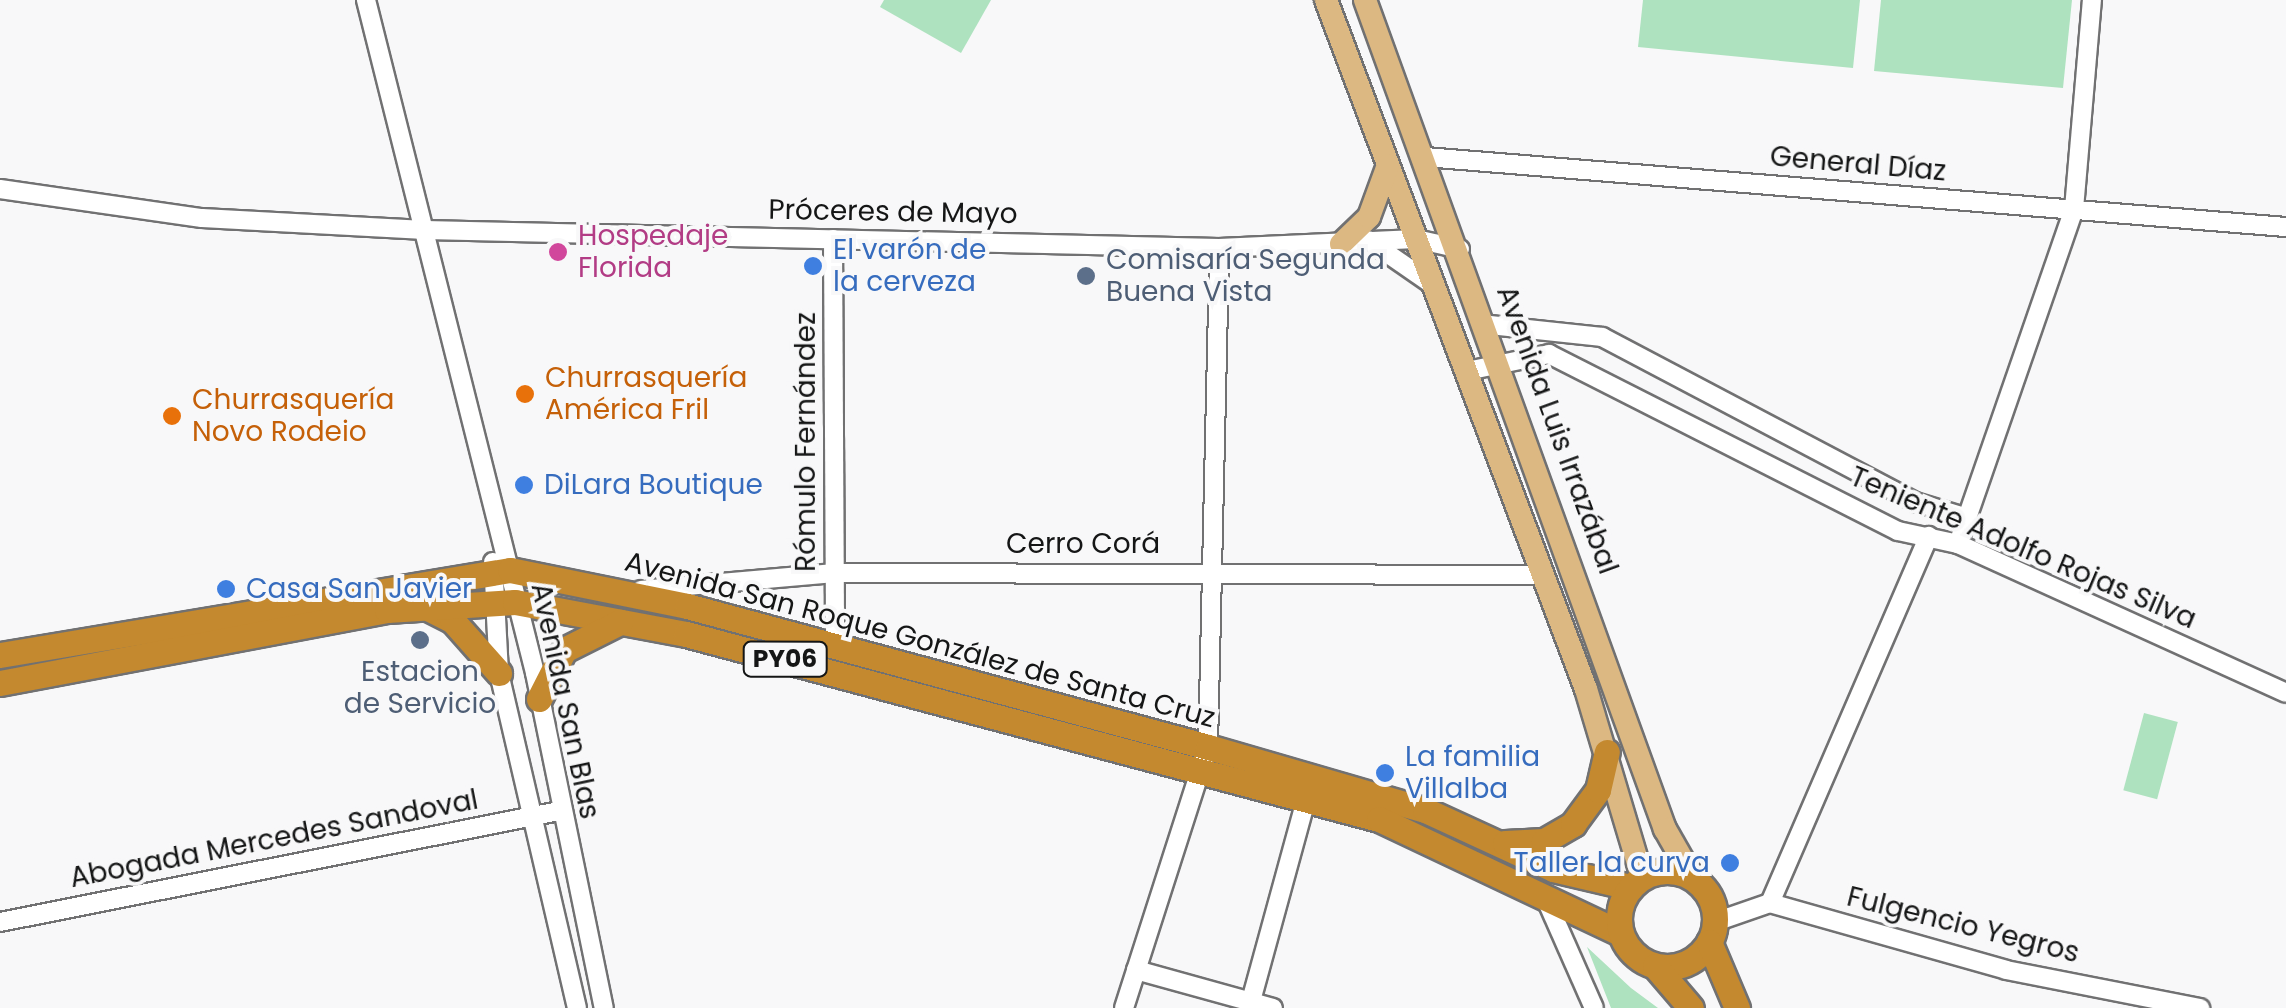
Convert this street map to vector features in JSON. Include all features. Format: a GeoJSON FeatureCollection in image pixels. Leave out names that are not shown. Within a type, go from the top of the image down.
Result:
{"type":"FeatureCollection","features":[{"type":"Feature","properties":{"kind":"highway","name":"Avenida San Roque González de Santa Cruz"},"geometry":{"type":"LineString","coordinates":[[0,655],[502,571],[622,591],[835,645],[1202,758],[1306,800],[1379,819],[1620,933]]}},
{"type":"Feature","properties":{"kind":"highway","name":"Avenida San Roque González de Santa Cruz"},"geometry":{"type":"LineString","coordinates":[[0,682],[424,606],[506,602],[627,620],[1425,810],[1554,869],[1636,882]]}},
{"type":"Feature","properties":{"kind":"highway"},"geometry":{"type":"LineString","coordinates":[[424,606],[452,620],[499,673]]}},
{"type":"Feature","properties":{"kind":"highway"},"geometry":{"type":"LineString","coordinates":[[539,700],[564,650],[627,620]]}},
{"type":"Feature","properties":{"kind":"highway"},"geometry":{"type":"LineString","coordinates":[[1488,840],[1525,846],[1573,824],[1598,790],[1607,752]]}},
{"type":"Feature","properties":{"kind":"highway","name":"PY06"},"geometry":{"type":"LineString","coordinates":[[1636,882],[1694,878]]}},
{"type":"Feature","properties":{"kind":"highway","name":"Avenida Luis Irrazábal"},"geometry":{"type":"LineString","coordinates":[[1694,878],[1738,1008]]}},
{"type":"Feature","properties":{"kind":"highway"},"geometry":{"type":"LineString","coordinates":[[1620,933],[1636,882]]}},
{"type":"Feature","properties":{"kind":"highway"},"geometry":{"type":"LineString","coordinates":[[1655,966],[1686,963],[1712,932]]}},
{"type":"Feature","properties":{"kind":"highway","name":"PY06"},"geometry":{"type":"LineString","coordinates":[[1620,933],[1691,1008]]}},
{"type":"Feature","properties":{"kind":"main road"},"geometry":{"type":"LineString","coordinates":[[1326,0],[1544,574],[1607,752],[1636,882]]}},
{"type":"Feature","properties":{"kind":"main road","name":"Avenida Luis Irrazábal"},"geometry":{"type":"LineString","coordinates":[[1365,0],[1490,326],[1665,829],[1694,878]]}},
{"type":"Feature","properties":{"kind":"main road"},"geometry":{"type":"LineString","coordinates":[[1341,244],[1368,217],[1388,165]]}},
{"type":"Feature","properties":{"kind":"street","name":"Avenida San Blas"},"geometry":{"type":"LineString","coordinates":[[366,0],[425,230],[506,602],[539,700],[559,811],[604,1008]]}},
{"type":"Feature","properties":{"kind":"street"},"geometry":{"type":"LineString","coordinates":[[1958,544],[2074,209],[2092,0]]}},
{"type":"Feature","properties":{"kind":"street","name":"General Díaz"},"geometry":{"type":"LineString","coordinates":[[1425,157],[2286,227]]}},
{"type":"Feature","properties":{"kind":"street","name":"Próceres de Mayo"},"geometry":{"type":"LineString","coordinates":[[0,190],[202,218],[425,230],[1219,248],[1416,239],[1460,249]]}},
{"type":"Feature","properties":{"kind":"street","name":"Rómulo Fernández"},"geometry":{"type":"LineString","coordinates":[[833,239],[835,645]]}},
{"type":"Feature","properties":{"kind":"street"},"geometry":{"type":"LineString","coordinates":[[1368,240],[1434,286]]}},
{"type":"Feature","properties":{"kind":"street"},"geometry":{"type":"LineString","coordinates":[[1124,1008],[1202,758],[1219,248]]}},
{"type":"Feature","properties":{"kind":"street","name":"Teniente Adolfo Rojas Silva"},"geometry":{"type":"LineString","coordinates":[[1490,326],[1602,337],[1915,502],[1968,518]]}},
{"type":"Feature","properties":{"kind":"street","name":"Teniente Adolfo Rojas Silva"},"geometry":{"type":"LineString","coordinates":[[1466,371],[1501,358],[1549,354],[1580,366],[1898,531],[1958,544],[2286,693]]}},
{"type":"Feature","properties":{"kind":"street"},"geometry":{"type":"LineString","coordinates":[[1712,932],[1770,902],[1928,536]]}},
{"type":"Feature","properties":{"kind":"street","name":"Cerro Corá"},"geometry":{"type":"LineString","coordinates":[[622,591],[834,573],[1544,574]]}},
{"type":"Feature","properties":{"kind":"street","name":"Avenida San Blas"},"geometry":{"type":"LineString","coordinates":[[506,602],[499,673],[536,816],[577,1008]]}},
{"type":"Feature","properties":{"kind":"street"},"geometry":{"type":"LineString","coordinates":[[1251,1001],[1306,800]]}},
{"type":"Feature","properties":{"kind":"street","name":"Abogada Mercedes Sandoval"},"geometry":{"type":"LineString","coordinates":[[0,922],[559,811]]}},
{"type":"Feature","properties":{"kind":"street"},"geometry":{"type":"LineString","coordinates":[[1544,897],[1594,1008]]}},
{"type":"Feature","properties":{"kind":"street","name":"Fulgencio Yegros"},"geometry":{"type":"LineString","coordinates":[[1770,902],[2006,970],[2200,1008]]}},
{"type":"Feature","properties":{"kind":"street"},"geometry":{"type":"LineString","coordinates":[[1136,970],[1273,1008]]}},
{"type":"Feature","properties":{"kind":"green space"},"geometry":{"type":"Polygon","coordinates":[[[884,0],[991,0],[961,53],[880,7],[884,0]]]}},
{"type":"Feature","properties":{"kind":"green space"},"geometry":{"type":"Polygon","coordinates":[[[1643,0],[1860,0],[1853,68],[1638,47],[1643,0]]]}},
{"type":"Feature","properties":{"kind":"green space"},"geometry":{"type":"Polygon","coordinates":[[[1881,0],[2072,0],[2063,88],[1874,71],[1881,0]]]}},
{"type":"Feature","properties":{"kind":"green space"},"geometry":{"type":"Polygon","coordinates":[[[2144,713],[2178,722],[2157,799],[2123,790],[2144,713]]]}},
{"type":"Feature","properties":{"kind":"green space"},"geometry":{"type":"Polygon","coordinates":[[[1587,947],[1631,988],[1658,1008],[1611,1008],[1587,947]]]}},
{"type":"Feature","properties":{"kind":"place","name":"Hospedaje Florida"},"geometry":{"type":"Point","coordinates":[558,252]}},
{"type":"Feature","properties":{"kind":"place","name":"El varón de la cerveza"},"geometry":{"type":"Point","coordinates":[813,266]}},
{"type":"Feature","properties":{"kind":"place","name":"Comisaría Segunda Buena Vista"},"geometry":{"type":"Point","coordinates":[1086,276]}},
{"type":"Feature","properties":{"kind":"place","name":"Churrasquería América Fril"},"geometry":{"type":"Point","coordinates":[525,394]}},
{"type":"Feature","properties":{"kind":"place","name":"Churrasquería Novo Rodeio"},"geometry":{"type":"Point","coordinates":[172,416]}},
{"type":"Feature","properties":{"kind":"place","name":"DiLara Boutique"},"geometry":{"type":"Point","coordinates":[524,485]}},
{"type":"Feature","properties":{"kind":"place","name":"Casa San Javier"},"geometry":{"type":"Point","coordinates":[226,589]}},
{"type":"Feature","properties":{"kind":"place","name":"Estacion de Servicio"},"geometry":{"type":"Point","coordinates":[420,640]}},
{"type":"Feature","properties":{"kind":"place","name":"La familia Villalba"},"geometry":{"type":"Point","coordinates":[1385,773]}},
{"type":"Feature","properties":{"kind":"place","name":"Taller la curva"},"geometry":{"type":"Point","coordinates":[1730,863]}}]}
